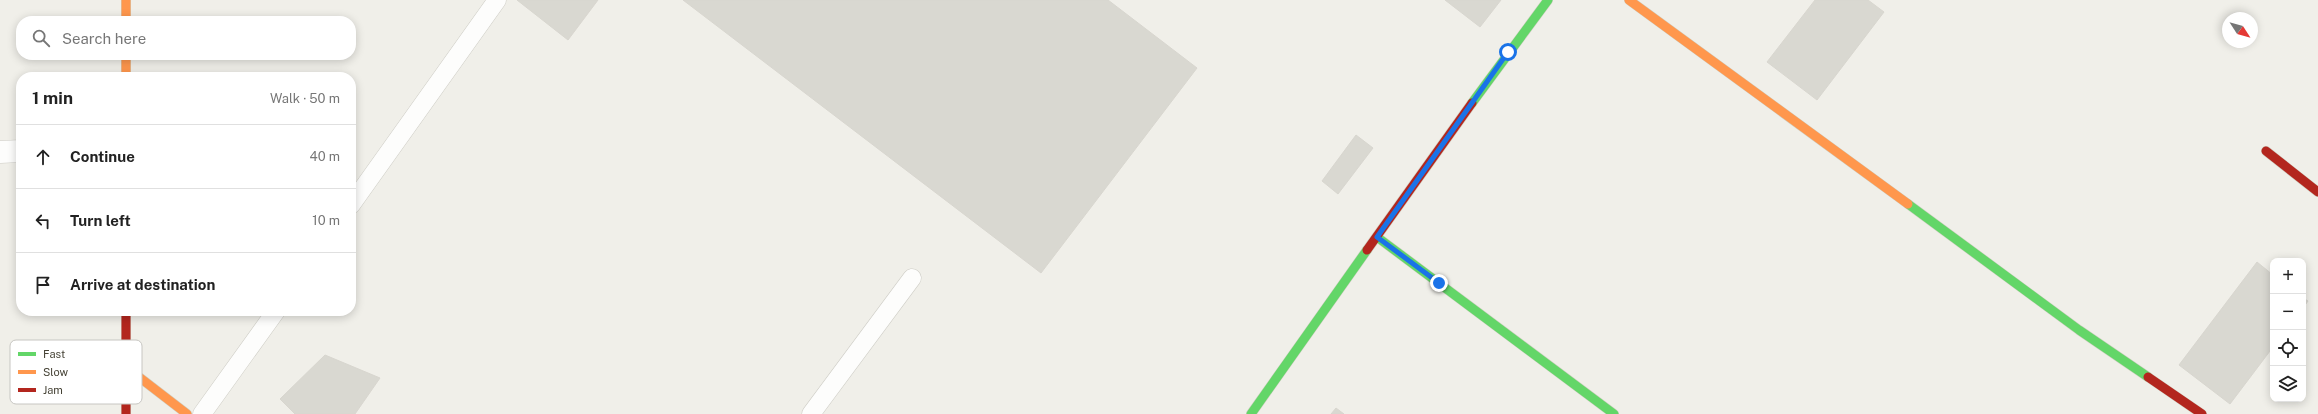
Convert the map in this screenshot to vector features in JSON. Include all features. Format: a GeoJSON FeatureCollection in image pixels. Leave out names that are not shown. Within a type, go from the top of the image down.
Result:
{"type":"FeatureCollection","features":[{"type":"Feature","properties":{"kind":"street"},"geometry":{"type":"LineString","coordinates":[[126,0],[126,16]]}},
{"type":"Feature","properties":{"kind":"street"},"geometry":{"type":"LineString","coordinates":[[1251,414],[1508,52],[1548,0]]}},
{"type":"Feature","properties":{"kind":"street"},"geometry":{"type":"LineString","coordinates":[[1629,0],[2079,330],[2202,414]]}},
{"type":"Feature","properties":{"kind":"street"},"geometry":{"type":"LineString","coordinates":[[126,60],[126,72]]}},
{"type":"Feature","properties":{"kind":"street"},"geometry":{"type":"LineString","coordinates":[[0,152],[16,151]]}},
{"type":"Feature","properties":{"kind":"street"},"geometry":{"type":"LineString","coordinates":[[2266,151],[2318,192]]}},
{"type":"Feature","properties":{"kind":"street"},"geometry":{"type":"LineString","coordinates":[[1377,237],[1614,414]]}},
{"type":"Feature","properties":{"kind":"street"},"geometry":{"type":"LineString","coordinates":[[126,316],[126,340]]}},
{"type":"Feature","properties":{"kind":"street"},"geometry":{"type":"LineString","coordinates":[[142,379],[187,414]]}},
{"type":"Feature","properties":{"kind":"lane"},"geometry":{"type":"LineString","coordinates":[[356,198],[497,0]]}},
{"type":"Feature","properties":{"kind":"lane"},"geometry":{"type":"LineString","coordinates":[[811,414],[912,278]]}},
{"type":"Feature","properties":{"kind":"lane"},"geometry":{"type":"LineString","coordinates":[[202,414],[272,316]]}},
{"type":"Feature","properties":{"kind":"building"},"geometry":{"type":"Polygon","coordinates":[[[517,0],[598,0],[568,40],[517,0]]]}},
{"type":"Feature","properties":{"kind":"building"},"geometry":{"type":"Polygon","coordinates":[[[683,0],[1108,0],[1197,68],[1041,273],[683,0]]]}},
{"type":"Feature","properties":{"kind":"building"},"geometry":{"type":"Polygon","coordinates":[[[1445,0],[1501,0],[1480,27],[1445,0]]]}},
{"type":"Feature","properties":{"kind":"building"},"geometry":{"type":"Polygon","coordinates":[[[1815,0],[1868,0],[1884,12],[1817,100],[1767,62],[1815,0]]]}},
{"type":"Feature","properties":{"kind":"building"},"geometry":{"type":"Polygon","coordinates":[[[1356,135],[1373,148],[1338,194],[1322,181],[1356,135]]]}},
{"type":"Feature","properties":{"kind":"building"},"geometry":{"type":"Polygon","coordinates":[[[2257,262],[2270,273],[2270,351],[2230,404],[2179,365],[2257,262]]]}},
{"type":"Feature","properties":{"kind":"building"},"geometry":{"type":"Polygon","coordinates":[[[325,355],[380,378],[355,414],[295,414],[280,399],[325,355]]]}},
{"type":"Feature","properties":{"kind":"building"},"geometry":{"type":"Polygon","coordinates":[[[1336,408],[1344,414],[1331,414],[1336,408]]]}},
{"type":"Feature","properties":{"kind":"traffic: fast"},"geometry":{"type":"LineString","coordinates":[[1472,103],[1548,0]]}},
{"type":"Feature","properties":{"kind":"traffic: fast"},"geometry":{"type":"LineString","coordinates":[[1908,204],[2079,330],[2148,377]]}},
{"type":"Feature","properties":{"kind":"traffic: fast"},"geometry":{"type":"LineString","coordinates":[[1377,237],[1614,414]]}},
{"type":"Feature","properties":{"kind":"traffic: fast"},"geometry":{"type":"LineString","coordinates":[[1251,414],[1367,250]]}},
{"type":"Feature","properties":{"kind":"traffic: slow"},"geometry":{"type":"LineString","coordinates":[[126,0],[126,16]]}},
{"type":"Feature","properties":{"kind":"traffic: slow"},"geometry":{"type":"LineString","coordinates":[[1629,0],[1908,204]]}},
{"type":"Feature","properties":{"kind":"traffic: slow"},"geometry":{"type":"LineString","coordinates":[[126,60],[126,72]]}},
{"type":"Feature","properties":{"kind":"traffic: slow"},"geometry":{"type":"LineString","coordinates":[[142,379],[187,414]]}},
{"type":"Feature","properties":{"kind":"traffic: jam"},"geometry":{"type":"LineString","coordinates":[[1367,250],[1472,103]]}},
{"type":"Feature","properties":{"kind":"traffic: jam"},"geometry":{"type":"LineString","coordinates":[[2266,151],[2318,192]]}},
{"type":"Feature","properties":{"kind":"traffic: jam"},"geometry":{"type":"LineString","coordinates":[[126,316],[126,340]]}},
{"type":"Feature","properties":{"kind":"traffic: jam"},"geometry":{"type":"LineString","coordinates":[[2148,377],[2202,414]]}},
{"type":"Feature","properties":{"kind":"traffic: jam"},"geometry":{"type":"LineString","coordinates":[[126,404],[126,414]]}},
{"type":"Feature","properties":{"kind":"route"},"geometry":{"type":"LineString","coordinates":[[1439,283],[1377,237],[1508,52]]}}]}
